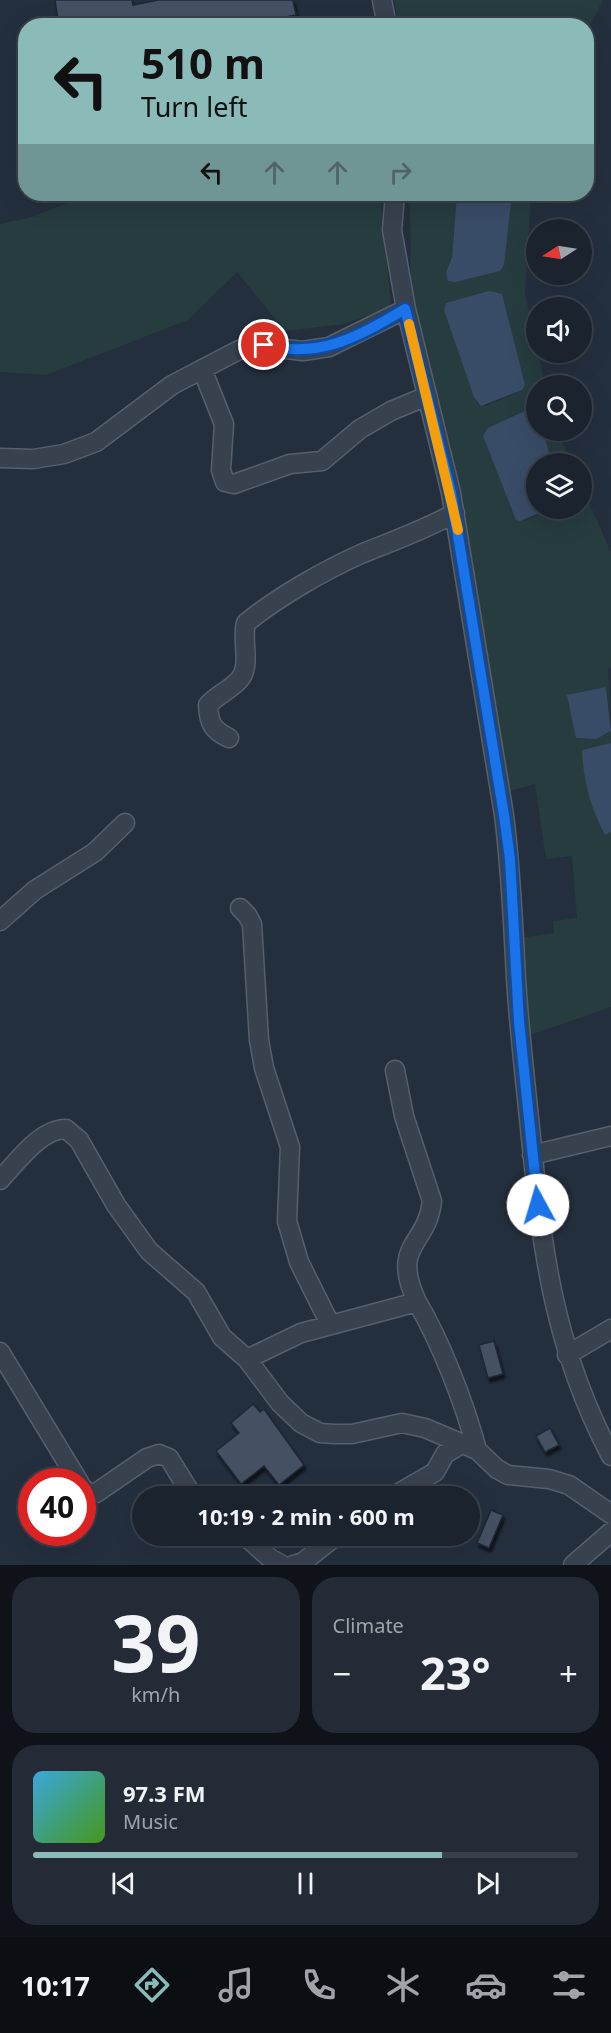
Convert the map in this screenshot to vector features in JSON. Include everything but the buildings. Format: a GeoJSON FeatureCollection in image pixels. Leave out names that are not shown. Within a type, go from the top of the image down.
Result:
{"type":"FeatureCollection","features":[{"type":"Feature","properties":{"kind":"street"},"geometry":{"type":"LineString","coordinates":[[382,0],[385,18]]}},
{"type":"Feature","properties":{"kind":"street"},"geometry":{"type":"LineString","coordinates":[[394,201],[392,230],[405,309],[455,513],[510,859],[519,1022],[542,1244],[567,1355],[590,1414],[611,1456]]}},
{"type":"Feature","properties":{"kind":"street"},"geometry":{"type":"LineString","coordinates":[[0,458],[33,459],[64,454],[96,442],[172,385],[252,345],[303,351],[329,347],[405,309]]}},
{"type":"Feature","properties":{"kind":"street"},"geometry":{"type":"LineString","coordinates":[[202,369],[224,424],[221,470],[225,482],[234,484],[290,464],[322,461],[360,429],[391,411],[427,396]]}},
{"type":"Feature","properties":{"kind":"street"},"geometry":{"type":"LineString","coordinates":[[229,738],[217,732],[208,721],[208,705],[241,678],[245,665],[243,633],[246,623],[327,572],[363,554],[410,536],[455,513]]}},
{"type":"Feature","properties":{"kind":"street"},"geometry":{"type":"LineString","coordinates":[[0,921],[35,890],[95,852],[124,823]]}},
{"type":"Feature","properties":{"kind":"street"},"geometry":{"type":"LineString","coordinates":[[240,908],[252,924],[259,1040],[264,1068],[290,1147],[287,1221],[299,1262],[330,1324]]}},
{"type":"Feature","properties":{"kind":"street"},"geometry":{"type":"LineString","coordinates":[[395,1070],[407,1127],[432,1201],[430,1213],[406,1259],[408,1281],[430,1324],[468,1419],[470,1447]]}},
{"type":"Feature","properties":{"kind":"street"},"geometry":{"type":"LineString","coordinates":[[0,1180],[22,1156],[54,1129],[66,1129],[79,1140],[134,1231],[149,1251],[196,1292],[222,1337],[247,1359],[290,1414],[321,1432],[352,1434],[402,1423],[470,1447],[508,1475],[549,1479],[569,1485],[611,1514]]}},
{"type":"Feature","properties":{"kind":"street"},"geometry":{"type":"LineString","coordinates":[[532,1155],[611,1136]]}},
{"type":"Feature","properties":{"kind":"street"},"geometry":{"type":"LineString","coordinates":[[247,1359],[301,1333],[417,1302]]}},
{"type":"Feature","properties":{"kind":"street"},"geometry":{"type":"LineString","coordinates":[[567,1355],[611,1329]]}},
{"type":"Feature","properties":{"kind":"street"},"geometry":{"type":"LineString","coordinates":[[0,1352],[70,1468]]}},
{"type":"Feature","properties":{"kind":"street"},"geometry":{"type":"LineString","coordinates":[[411,1486],[435,1472],[445,1454],[470,1447]]}},
{"type":"Feature","properties":{"kind":"street"},"geometry":{"type":"LineString","coordinates":[[96,1493],[147,1458],[159,1454],[169,1458],[186,1486]]}},
{"type":"Feature","properties":{"kind":"street"},"geometry":{"type":"LineString","coordinates":[[573,1565],[611,1532]]}},
{"type":"Feature","properties":{"kind":"street"},"geometry":{"type":"LineString","coordinates":[[256,1546],[271,1560],[282,1565]]}},
{"type":"Feature","properties":{"kind":"street"},"geometry":{"type":"LineString","coordinates":[[293,1565],[303,1562],[323,1546]]}},
{"type":"Feature","properties":{"kind":"green space"},"geometry":{"type":"Polygon","coordinates":[[[394,0],[603,0],[594,18],[398,18],[394,0]]]}},
{"type":"Feature","properties":{"kind":"green space"},"geometry":{"type":"Polygon","coordinates":[[[72,201],[381,201],[391,307],[344,324],[285,331],[237,272],[188,320],[46,375],[0,372],[0,224],[32,217],[72,201]]]}},
{"type":"Feature","properties":{"kind":"green space"},"geometry":{"type":"Polygon","coordinates":[[[410,201],[456,201],[452,257],[446,272],[504,265],[511,201],[531,201],[530,219],[526,219],[526,363],[540,363],[543,375],[526,375],[526,441],[533,441],[531,453],[526,453],[524,521],[528,519],[592,519],[592,509],[611,552],[611,667],[608,670],[611,717],[606,687],[567,696],[604,736],[611,731],[611,743],[582,751],[596,818],[605,835],[611,832],[611,1007],[524,1037],[519,938],[554,933],[553,921],[577,918],[572,856],[546,859],[535,784],[506,792],[411,295],[410,201]],[[444,309],[478,404],[486,406],[522,390],[444,309]]]}},
{"type":"Feature","properties":{"kind":"green space"},"geometry":{"type":"Polygon","coordinates":[[[546,441],[562,441],[567,453],[549,453],[546,441]]]}},
{"type":"Feature","properties":{"kind":"water"},"geometry":{"type":"Polygon","coordinates":[[[456,201],[511,201],[504,265],[500,271],[455,282],[448,281],[446,272],[452,257],[456,201]]]}},
{"type":"Feature","properties":{"kind":"water"},"geometry":{"type":"Polygon","coordinates":[[[489,291],[502,294],[525,385],[522,390],[481,406],[474,397],[444,310],[446,303],[489,291]]]}},
{"type":"Feature","properties":{"kind":"water"},"geometry":{"type":"Polygon","coordinates":[[[526,410],[526,441],[546,441],[549,453],[526,453],[526,519],[520,521],[516,520],[483,436],[488,428],[526,410]]]}},
{"type":"Feature","properties":{"kind":"water"},"geometry":{"type":"Polygon","coordinates":[[[606,687],[611,731],[596,739],[576,738],[567,695],[606,687]]]}},
{"type":"Feature","properties":{"kind":"water"},"geometry":{"type":"Polygon","coordinates":[[[611,743],[611,832],[605,835],[589,794],[582,750],[611,743]]]}},
{"type":"Feature","properties":{"kind":"slow traffic"},"geometry":{"type":"LineString","coordinates":[[409,324],[458,530]]}},
{"type":"Feature","properties":{"kind":"route"},"geometry":{"type":"LineString","coordinates":[[264,345],[303,351],[329,347],[386,321],[405,309],[451,493],[504,815],[510,859],[524,1081],[538,1205]]}}]}
